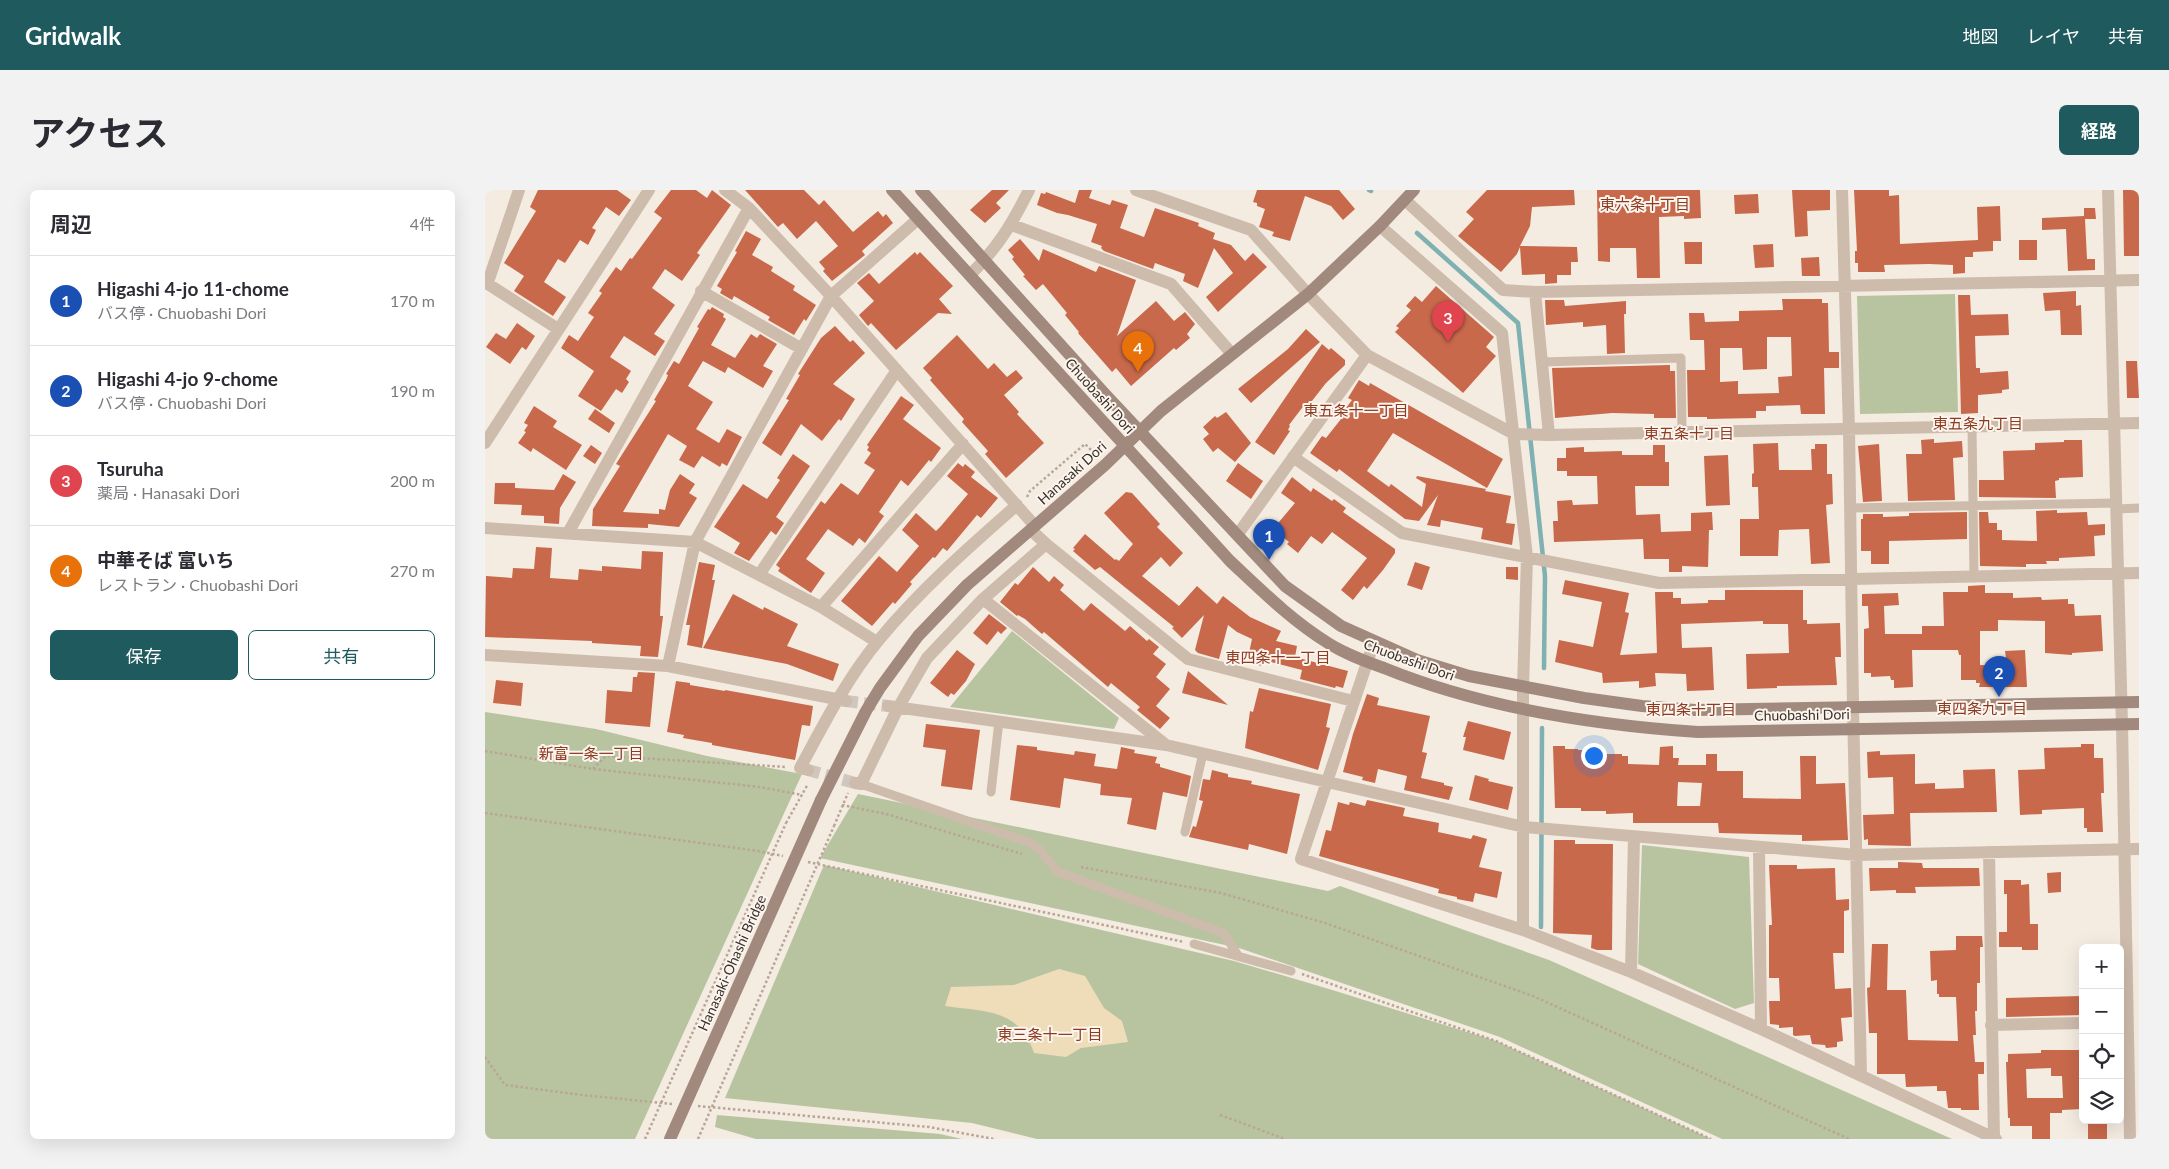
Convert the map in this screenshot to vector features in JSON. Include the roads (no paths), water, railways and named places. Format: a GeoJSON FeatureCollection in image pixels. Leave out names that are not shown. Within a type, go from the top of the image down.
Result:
{"type":"FeatureCollection","features":[{"type":"Feature","properties":{"kind":"street"},"geometry":{"type":"LineString","coordinates":[[519,190],[486,282],[559,329]]}},
{"type":"Feature","properties":{"kind":"street"},"geometry":{"type":"LineString","coordinates":[[485,443],[489,430],[559,329],[649,190]]}},
{"type":"Feature","properties":{"kind":"street"},"geometry":{"type":"LineString","coordinates":[[725,190],[749,208],[831,296],[1019,508],[1046,544],[1188,659],[1353,701]]}},
{"type":"Feature","properties":{"kind":"street","name":"Chuobashi Dori"},"geometry":{"type":"LineString","coordinates":[[892,190],[971,274],[1230,561],[1285,613],[1329,644],[1367,662],[1423,684],[1523,708],[1592,720],[1698,732],[2139,724]]}},
{"type":"Feature","properties":{"kind":"street","name":"Chuobashi Dori"},"geometry":{"type":"LineString","coordinates":[[921,190],[1285,586],[1341,626],[1374,642],[1417,660],[1469,676],[1523,687],[1642,706],[1686,709],[2139,702]]}},
{"type":"Feature","properties":{"kind":"street"},"geometry":{"type":"LineString","coordinates":[[971,274],[985,260],[1012,225],[1029,190]]}},
{"type":"Feature","properties":{"kind":"street"},"geometry":{"type":"LineString","coordinates":[[1139,190],[1251,230],[1308,294],[1367,354],[1518,434],[1544,435],[2139,422]]}},
{"type":"Feature","properties":{"kind":"street","name":"Hanasaki Dori"},"geometry":{"type":"LineString","coordinates":[[821,800],[866,711],[918,636],[967,585],[1125,446],[1161,411],[1308,294],[1380,226],[1414,190]]}},
{"type":"Feature","properties":{"kind":"street"},"geometry":{"type":"LineString","coordinates":[[1842,190],[1849,429],[1853,729],[1861,1076]]}},
{"type":"Feature","properties":{"kind":"street"},"geometry":{"type":"LineString","coordinates":[[2108,190],[2109,281],[2119,574],[2124,849],[2133,966],[2124,1022],[2134,1085],[2130,1139]]}},
{"type":"Feature","properties":{"kind":"street"},"geometry":{"type":"LineString","coordinates":[[1405,200],[1503,290],[1535,292],[2139,280]]}},
{"type":"Feature","properties":{"kind":"street"},"geometry":{"type":"LineString","coordinates":[[568,533],[701,291],[749,208]]}},
{"type":"Feature","properties":{"kind":"street"},"geometry":{"type":"LineString","coordinates":[[668,666],[695,542],[831,296],[918,219]]}},
{"type":"Feature","properties":{"kind":"street"},"geometry":{"type":"LineString","coordinates":[[1012,225],[1171,284],[1232,354]]}},
{"type":"Feature","properties":{"kind":"street"},"geometry":{"type":"LineString","coordinates":[[1380,226],[1502,333],[1518,434],[1532,558],[1523,687],[1530,828],[1523,930]]}},
{"type":"Feature","properties":{"kind":"street"},"geometry":{"type":"LineString","coordinates":[[701,291],[802,349]]}},
{"type":"Feature","properties":{"kind":"street"},"geometry":{"type":"LineString","coordinates":[[1535,292],[1541,362],[1544,435]]}},
{"type":"Feature","properties":{"kind":"street"},"geometry":{"type":"LineString","coordinates":[[1238,534],[1367,354]]}},
{"type":"Feature","properties":{"kind":"street"},"geometry":{"type":"LineString","coordinates":[[759,575],[897,370]]}},
{"type":"Feature","properties":{"kind":"street"},"geometry":{"type":"LineString","coordinates":[[821,607],[963,444]]}},
{"type":"Feature","properties":{"kind":"street"},"geometry":{"type":"LineString","coordinates":[[1293,457],[1402,533],[1659,583],[2139,573]]}},
{"type":"Feature","properties":{"kind":"street"},"geometry":{"type":"LineString","coordinates":[[804,769],[841,700],[877,642],[941,572],[1019,508]]}},
{"type":"Feature","properties":{"kind":"street"},"geometry":{"type":"LineString","coordinates":[[485,528],[695,542],[821,607],[877,642]]}},
{"type":"Feature","properties":{"kind":"street"},"geometry":{"type":"LineString","coordinates":[[858,783],[893,707],[927,658],[983,599],[1046,544]]}},
{"type":"Feature","properties":{"kind":"street"},"geometry":{"type":"LineString","coordinates":[[983,599],[1166,745]]}},
{"type":"Feature","properties":{"kind":"street"},"geometry":{"type":"LineString","coordinates":[[1374,642],[1353,701],[1329,782],[1301,859],[1523,930],[1631,972],[1761,1029],[1995,1138],[1991,1025],[1989,852]]}},
{"type":"Feature","properties":{"kind":"street"},"geometry":{"type":"LineString","coordinates":[[485,655],[668,666],[841,700]]}},
{"type":"Feature","properties":{"kind":"street"},"geometry":{"type":"LineString","coordinates":[[893,707],[1166,745],[1530,828],[1857,855],[2139,849]]}},
{"type":"Feature","properties":{"kind":"street","name":"Hanasaki-Ohashi Bridge"},"geometry":{"type":"LineString","coordinates":[[670,1139],[821,800]]}},
{"type":"Feature","properties":{"kind":"street"},"geometry":{"type":"LineString","coordinates":[[1631,972],[1634,836]]}},
{"type":"Feature","properties":{"kind":"street"},"geometry":{"type":"LineString","coordinates":[[1759,847],[1761,1029]]}},
{"type":"Feature","properties":{"kind":"street"},"geometry":{"type":"LineString","coordinates":[[1991,1025],[2079,1023]]}},
{"type":"Feature","properties":{"kind":"lane"},"geometry":{"type":"LineString","coordinates":[[1541,362],[1681,358],[1682,432]]}},
{"type":"Feature","properties":{"kind":"lane"},"geometry":{"type":"LineString","coordinates":[[1972,426],[1974,576]]}},
{"type":"Feature","properties":{"kind":"lane"},"geometry":{"type":"LineString","coordinates":[[1850,508],[2117,506],[2139,508]]}},
{"type":"Feature","properties":{"kind":"lane"},"geometry":{"type":"LineString","coordinates":[[991,792],[999,721]]}},
{"type":"Feature","properties":{"kind":"lane"},"geometry":{"type":"LineString","coordinates":[[1185,832],[1203,753]]}},
{"type":"Feature","properties":{"kind":"lane"},"geometry":{"type":"LineString","coordinates":[[858,783],[1031,844],[1040,850],[1058,872],[1218,931],[1225,935],[1237,954]]}},
{"type":"Feature","properties":{"kind":"lane"},"geometry":{"type":"LineString","coordinates":[[1194,944],[1237,954],[1291,971]]}},
{"type":"Feature","properties":{"kind":"waterway"},"geometry":{"type":"LineString","coordinates":[[1417,233],[1518,323],[1545,576],[1544,668]]}},
{"type":"Feature","properties":{"kind":"waterway"},"geometry":{"type":"LineString","coordinates":[[1541,927],[1542,728]]}},
{"type":"Feature","properties":{"kind":"tunnel"},"geometry":{"type":"LineString","coordinates":[[846,701],[888,706]]}},
{"type":"Feature","properties":{"kind":"tunnel"},"geometry":{"type":"LineString","coordinates":[[808,770],[855,783]]}},
{"type":"Feature","properties":{"kind":"place","name":"Tsuruha"},"geometry":{"type":"Point","coordinates":[1448,342]}},
{"type":"Feature","properties":{"kind":"place","name":"中華そば 富いち"},"geometry":{"type":"Point","coordinates":[1138,372]}},
{"type":"Feature","properties":{"kind":"place","name":"Higashi 4-jo 11-chome"},"geometry":{"type":"Point","coordinates":[1269,560]}},
{"type":"Feature","properties":{"kind":"place","name":"Higashi 4-jo 9-chome"},"geometry":{"type":"Point","coordinates":[1999,697]}},
{"type":"Feature","properties":{"kind":"district","name":"東六条十丁目"},"geometry":{"type":"Point","coordinates":[1645,205]}},
{"type":"Feature","properties":{"kind":"district","name":"東五条十一丁目"},"geometry":{"type":"Point","coordinates":[1356,411]}},
{"type":"Feature","properties":{"kind":"district","name":"東五条九丁目"},"geometry":{"type":"Point","coordinates":[1978,424]}},
{"type":"Feature","properties":{"kind":"district","name":"東五条十丁目"},"geometry":{"type":"Point","coordinates":[1689,434]}},
{"type":"Feature","properties":{"kind":"district","name":"東四条十一丁目"},"geometry":{"type":"Point","coordinates":[1278,658]}},
{"type":"Feature","properties":{"kind":"district","name":"東四条九丁目"},"geometry":{"type":"Point","coordinates":[1982,709]}},
{"type":"Feature","properties":{"kind":"district","name":"東四条十丁目"},"geometry":{"type":"Point","coordinates":[1691,710]}},
{"type":"Feature","properties":{"kind":"district","name":"新富一条一丁目"},"geometry":{"type":"Point","coordinates":[591,754]}},
{"type":"Feature","properties":{"kind":"district","name":"東三条十一丁目"},"geometry":{"type":"Point","coordinates":[1050,1035]}}]}
